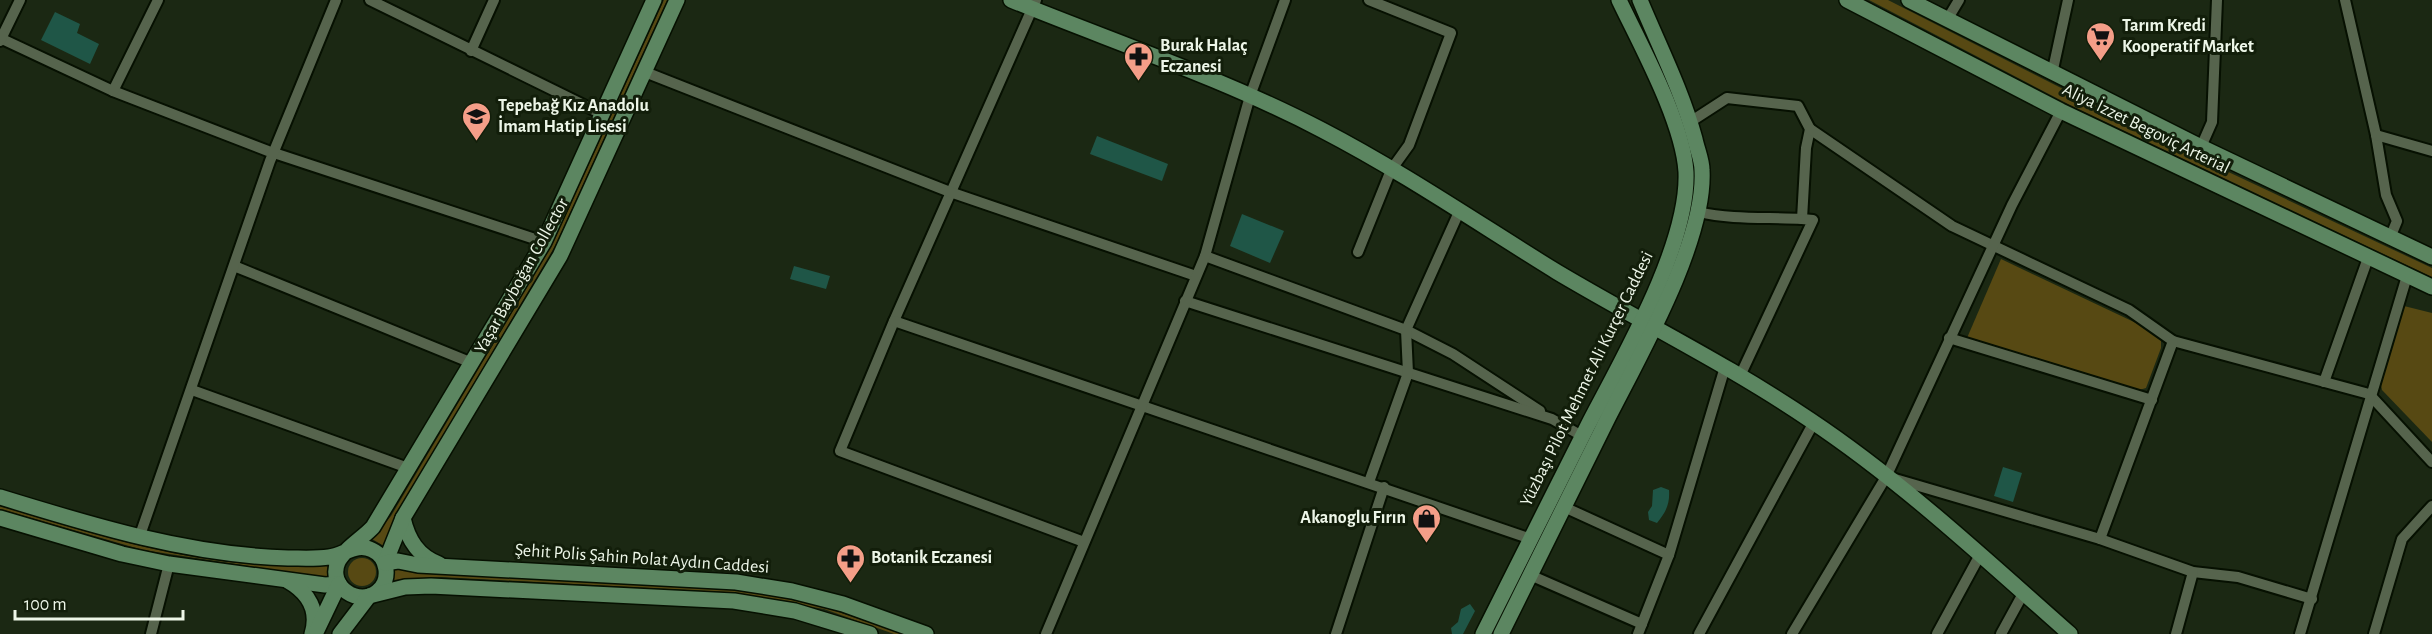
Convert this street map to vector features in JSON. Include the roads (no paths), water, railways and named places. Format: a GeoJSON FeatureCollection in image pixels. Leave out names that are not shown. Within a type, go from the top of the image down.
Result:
{"type":"FeatureCollection","features":[{"type":"Feature","properties":{"kind":"main road","name":"Yaşar Bayboğan Collector"},"geometry":{"type":"LineString","coordinates":[[350,550],[373,527],[544,242],[654,0]]}},
{"type":"Feature","properties":{"kind":"main road","name":"Yaşar Bayboğan Collector"},"geometry":{"type":"LineString","coordinates":[[385,563],[403,518],[560,256],[677,0]]}},
{"type":"Feature","properties":{"kind":"main road"},"geometry":{"type":"LineString","coordinates":[[1011,0],[1033,4],[1250,96],[1323,130],[1647,325],[1740,376],[1814,422],[1886,477],[1981,553],[2063,632]]}},
{"type":"Feature","properties":{"kind":"main road","name":"Yüzbaşı Pilot Mehmet Ali Kurçer Caddesi"},"geometry":{"type":"LineString","coordinates":[[1483,634],[1582,436],[1647,325],[1677,234],[1685,202],[1686,171],[1680,143],[1665,100],[1619,0]]}},
{"type":"Feature","properties":{"kind":"main road","name":"Yüzbaşı Pilot Mehmet Ali Kurçer Caddesi"},"geometry":{"type":"LineString","coordinates":[[1501,634],[1564,507],[1647,325],[1690,242],[1699,212],[1702,167],[1690,122],[1678,87],[1640,0]]}},
{"type":"Feature","properties":{"kind":"main road","name":"Aliya İzzet Begoviç Arterial"},"geometry":{"type":"LineString","coordinates":[[1847,0],[2061,111],[2432,287]]}},
{"type":"Feature","properties":{"kind":"main road","name":"Aliya İzzet Begoviç Arterial"},"geometry":{"type":"LineString","coordinates":[[1909,0],[2052,74],[2432,257]]}},
{"type":"Feature","properties":{"kind":"main road"},"geometry":{"type":"LineString","coordinates":[[0,497],[139,538],[206,550],[274,557],[330,557],[365,547],[373,550],[385,563],[386,578],[383,586],[369,596],[340,634]]}},
{"type":"Feature","properties":{"kind":"main road"},"geometry":{"type":"LineString","coordinates":[[0,518],[122,554],[169,564],[325,585],[339,584]]}},
{"type":"Feature","properties":{"kind":"main road"},"geometry":{"type":"LineString","coordinates":[[403,518],[409,538],[420,554],[444,566]]}},
{"type":"Feature","properties":{"kind":"main road"},"geometry":{"type":"LineString","coordinates":[[350,550],[339,561],[336,569],[339,584],[352,596],[369,596]]}},
{"type":"Feature","properties":{"kind":"main road","name":"Şehit Polis Şahin Polat Aydın Caddesi"},"geometry":{"type":"LineString","coordinates":[[385,563],[398,561],[444,566],[736,582],[792,591],[843,604],[926,634]]}},
{"type":"Feature","properties":{"kind":"main road"},"geometry":{"type":"LineString","coordinates":[[283,578],[297,586],[311,603],[316,621],[314,634]]}},
{"type":"Feature","properties":{"kind":"main road"},"geometry":{"type":"LineString","coordinates":[[314,634],[339,584]]}},
{"type":"Feature","properties":{"kind":"main road","name":"Şehit Polis Şahin Polat Aydın Caddesi"},"geometry":{"type":"LineString","coordinates":[[369,596],[405,586],[449,586],[734,601],[795,611],[870,634]]}},
{"type":"Feature","properties":{"kind":"street"},"geometry":{"type":"LineString","coordinates":[[20,0],[0,40],[113,91],[273,153],[544,242]]}},
{"type":"Feature","properties":{"kind":"street"},"geometry":{"type":"LineString","coordinates":[[113,91],[158,0]]}},
{"type":"Feature","properties":{"kind":"street"},"geometry":{"type":"LineString","coordinates":[[139,538],[273,153],[336,0]]}},
{"type":"Feature","properties":{"kind":"street"},"geometry":{"type":"LineString","coordinates":[[370,0],[602,114]]}},
{"type":"Feature","properties":{"kind":"street"},"geometry":{"type":"LineString","coordinates":[[471,51],[494,0]]}},
{"type":"Feature","properties":{"kind":"street"},"geometry":{"type":"LineString","coordinates":[[1046,634],[1204,256],[1250,96],[1285,0]]}},
{"type":"Feature","properties":{"kind":"street"},"geometry":{"type":"LineString","coordinates":[[1358,252],[1391,170],[1409,145],[1451,33],[1369,0]]}},
{"type":"Feature","properties":{"kind":"street"},"geometry":{"type":"LineString","coordinates":[[1947,20],[1959,0]]}},
{"type":"Feature","properties":{"kind":"street"},"geometry":{"type":"LineString","coordinates":[[2052,74],[2068,0]]}},
{"type":"Feature","properties":{"kind":"street"},"geometry":{"type":"LineString","coordinates":[[2201,147],[2212,122],[2217,0]]}},
{"type":"Feature","properties":{"kind":"street"},"geometry":{"type":"LineString","coordinates":[[2345,0],[2376,135],[2386,195],[2397,221],[2390,238]]}},
{"type":"Feature","properties":{"kind":"street"},"geometry":{"type":"LineString","coordinates":[[1033,4],[894,321],[840,451],[1084,542]]}},
{"type":"Feature","properties":{"kind":"street"},"geometry":{"type":"LineString","coordinates":[[645,72],[951,192],[1196,276]]}},
{"type":"Feature","properties":{"kind":"street"},"geometry":{"type":"LineString","coordinates":[[1690,122],[1727,99],[1798,106],[1810,129],[1952,226],[2129,310],[2173,341],[2369,394],[2432,462]]}},
{"type":"Feature","properties":{"kind":"street"},"geometry":{"type":"LineString","coordinates":[[1792,634],[1886,477],[1993,245],[2061,111]]}},
{"type":"Feature","properties":{"kind":"street"},"geometry":{"type":"LineString","coordinates":[[1802,219],[1806,148],[1810,129]]}},
{"type":"Feature","properties":{"kind":"street"},"geometry":{"type":"LineString","coordinates":[[2376,135],[2432,151]]}},
{"type":"Feature","properties":{"kind":"street"},"geometry":{"type":"LineString","coordinates":[[1370,482],[1408,373],[1407,330],[1460,212]]}},
{"type":"Feature","properties":{"kind":"street"},"geometry":{"type":"LineString","coordinates":[[1699,212],[1725,218],[1756,216],[1813,220],[1740,376]]}},
{"type":"Feature","properties":{"kind":"street"},"geometry":{"type":"LineString","coordinates":[[1204,256],[1407,330],[1453,354],[1582,436]]}},
{"type":"Feature","properties":{"kind":"street"},"geometry":{"type":"LineString","coordinates":[[2324,382],[2368,258]]}},
{"type":"Feature","properties":{"kind":"street"},"geometry":{"type":"LineString","coordinates":[[234,266],[472,363]]}},
{"type":"Feature","properties":{"kind":"street"},"geometry":{"type":"LineString","coordinates":[[2300,634],[2312,599],[2369,394],[2407,276]]}},
{"type":"Feature","properties":{"kind":"street"},"geometry":{"type":"LineString","coordinates":[[1185,301],[1552,419]]}},
{"type":"Feature","properties":{"kind":"street"},"geometry":{"type":"LineString","coordinates":[[894,321],[1531,539]]}},
{"type":"Feature","properties":{"kind":"street"},"geometry":{"type":"LineString","coordinates":[[1949,338],[2151,400]]}},
{"type":"Feature","properties":{"kind":"street"},"geometry":{"type":"LineString","coordinates":[[2100,539],[2173,341]]}},
{"type":"Feature","properties":{"kind":"street"},"geometry":{"type":"LineString","coordinates":[[1530,575],[1640,629],[1669,555],[1725,367]]}},
{"type":"Feature","properties":{"kind":"street"},"geometry":{"type":"LineString","coordinates":[[192,390],[408,468]]}},
{"type":"Feature","properties":{"kind":"street"},"geometry":{"type":"LineString","coordinates":[[1699,634],[1814,422]]}},
{"type":"Feature","properties":{"kind":"street"},"geometry":{"type":"LineString","coordinates":[[1886,477],[2100,539],[2193,572],[2238,577],[2312,599]]}},
{"type":"Feature","properties":{"kind":"street"},"geometry":{"type":"LineString","coordinates":[[1336,634],[1384,487]]}},
{"type":"Feature","properties":{"kind":"street"},"geometry":{"type":"LineString","coordinates":[[2374,634],[2402,539],[2432,506]]}},
{"type":"Feature","properties":{"kind":"street"},"geometry":{"type":"LineString","coordinates":[[1564,507],[1669,555]]}},
{"type":"Feature","properties":{"kind":"street"},"geometry":{"type":"LineString","coordinates":[[1937,634],[1981,553]]}},
{"type":"Feature","properties":{"kind":"street"},"geometry":{"type":"LineString","coordinates":[[150,634],[169,564]]}},
{"type":"Feature","properties":{"kind":"street"},"geometry":{"type":"LineString","coordinates":[[2176,634],[2193,572]]}},
{"type":"Feature","properties":{"kind":"street"},"geometry":{"type":"LineString","coordinates":[[2001,634],[2024,592]]}},
{"type":"Feature","properties":{"kind":"water"},"geometry":{"type":"Polygon","coordinates":[[[55,12],[80,24],[77,33],[99,44],[90,64],[41,40],[55,12]]]}},
{"type":"Feature","properties":{"kind":"water"},"geometry":{"type":"Polygon","coordinates":[[[1097,136],[1168,164],[1162,181],[1090,154],[1097,136]]]}},
{"type":"Feature","properties":{"kind":"water"},"geometry":{"type":"Polygon","coordinates":[[[1242,214],[1284,231],[1270,263],[1230,246],[1242,214]]]}},
{"type":"Feature","properties":{"kind":"water"},"geometry":{"type":"Polygon","coordinates":[[[794,266],[830,276],[826,289],[790,279],[794,266]]]}},
{"type":"Feature","properties":{"kind":"water"},"geometry":{"type":"Polygon","coordinates":[[[2003,467],[2022,473],[2013,502],[1994,496],[2003,467]]]}},
{"type":"Feature","properties":{"kind":"water"},"geometry":{"type":"Polygon","coordinates":[[[1661,487],[1669,490],[1669,500],[1657,523],[1649,520],[1648,512],[1652,506],[1653,490],[1661,487]]]}},
{"type":"Feature","properties":{"kind":"water"},"geometry":{"type":"Polygon","coordinates":[[[1470,604],[1475,611],[1463,634],[1452,634],[1451,628],[1458,622],[1461,609],[1470,604]]]}},
{"type":"Feature","properties":{"kind":"place","name":"Tarım Kredi Kooperatif Market"},"geometry":{"type":"Point","coordinates":[2101,62]}},
{"type":"Feature","properties":{"kind":"place","name":"Burak Halaç Eczanesi"},"geometry":{"type":"Point","coordinates":[1139,82]}},
{"type":"Feature","properties":{"kind":"place","name":"Tepebağ Kız Anadolu İmam Hatip Lisesi"},"geometry":{"type":"Point","coordinates":[477,142]}},
{"type":"Feature","properties":{"kind":"place","name":"Akanoglu Fırın"},"geometry":{"type":"Point","coordinates":[1427,544]}},
{"type":"Feature","properties":{"kind":"place","name":"Botanik Eczanesi"},"geometry":{"type":"Point","coordinates":[850,584]}}]}
